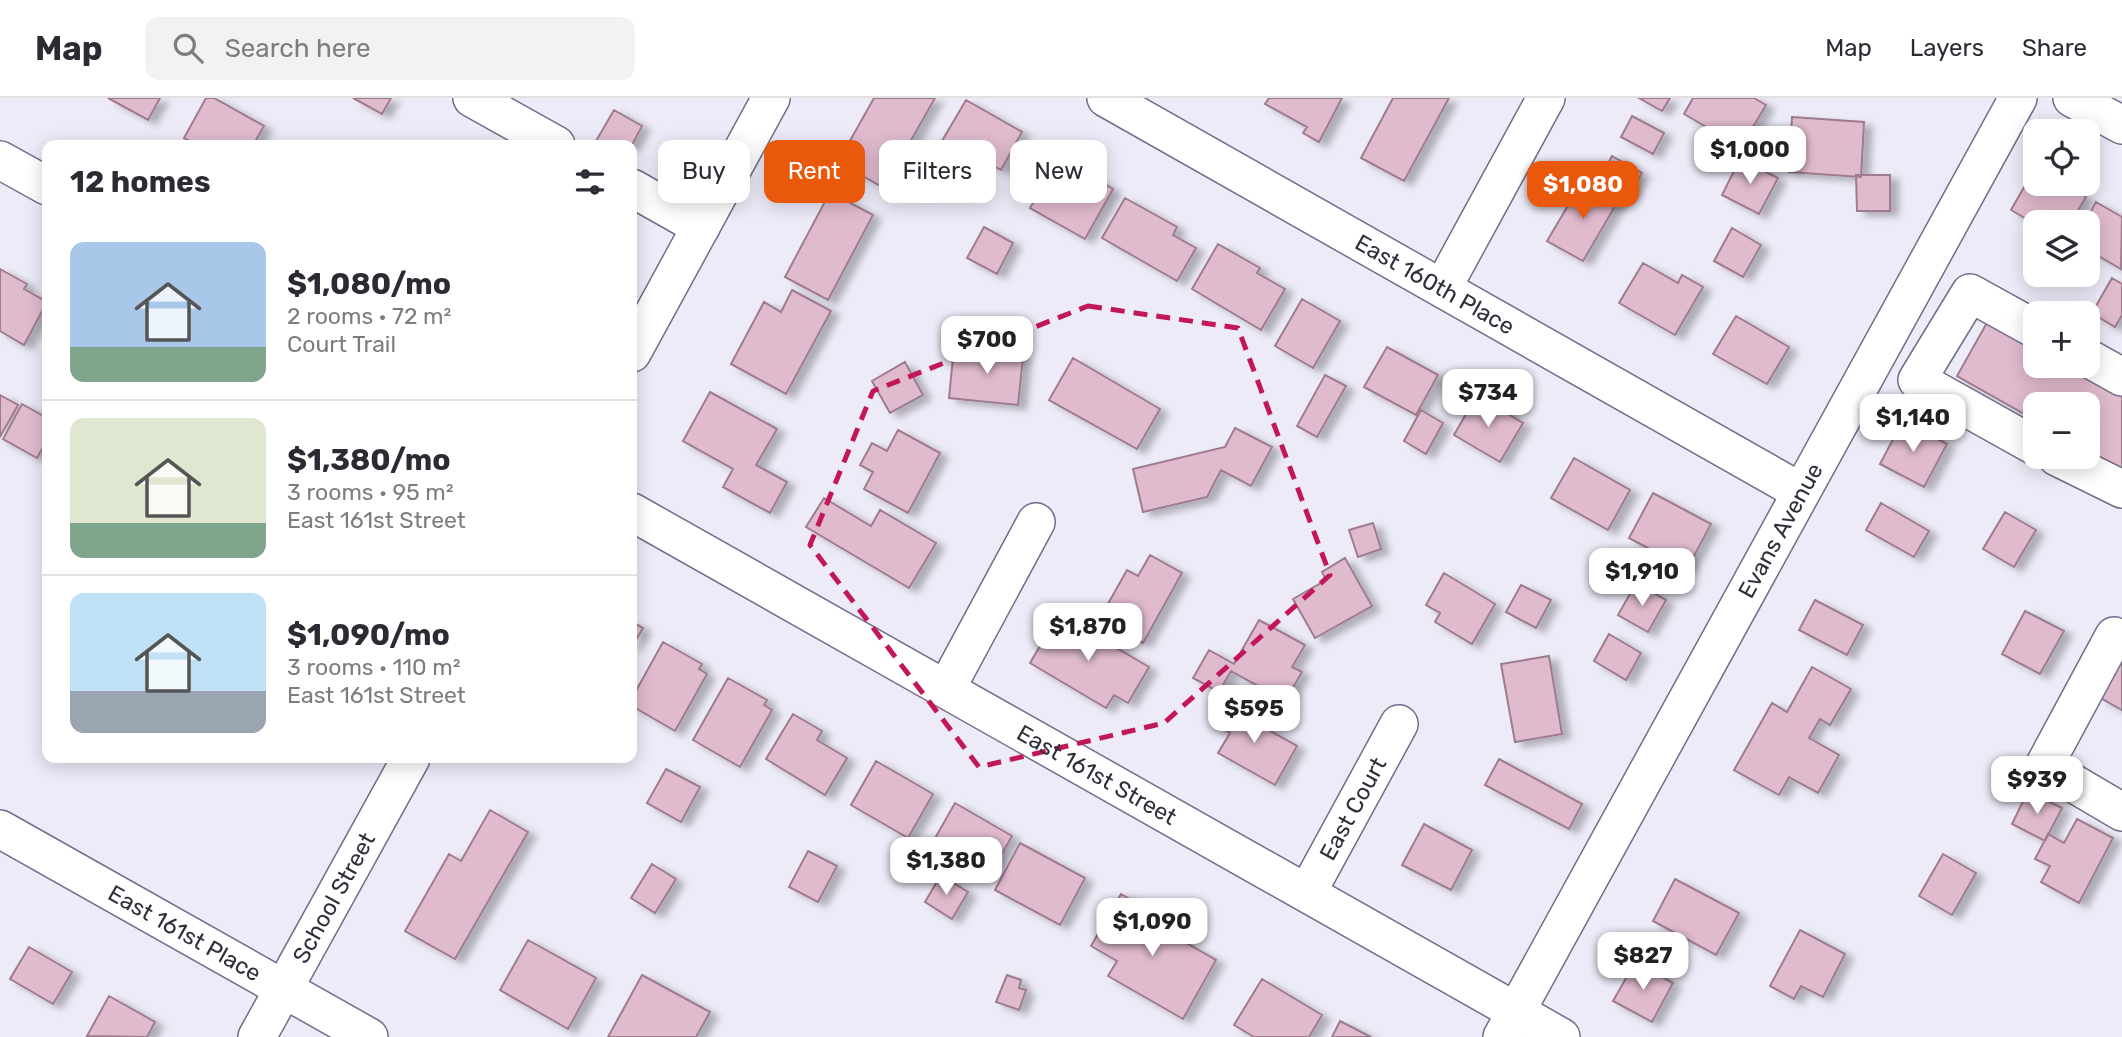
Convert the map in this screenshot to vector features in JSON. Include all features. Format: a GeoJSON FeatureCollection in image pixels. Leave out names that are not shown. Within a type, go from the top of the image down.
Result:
{"type":"FeatureCollection","features":[{"type":"Feature","properties":{"kind":"street"},"geometry":{"type":"LineString","coordinates":[[472,98],[547,140]]}},
{"type":"Feature","properties":{"kind":"street"},"geometry":{"type":"LineString","coordinates":[[637,344],[771,98]]}},
{"type":"Feature","properties":{"kind":"street","name":"East 160th Place"},"geometry":{"type":"LineString","coordinates":[[1106,98],[1801,492]]}},
{"type":"Feature","properties":{"kind":"street"},"geometry":{"type":"LineString","coordinates":[[1443,287],[1546,98]]}},
{"type":"Feature","properties":{"kind":"street","name":"Evans Avenue"},"geometry":{"type":"LineString","coordinates":[[1509,1024],[2018,98]]}},
{"type":"Feature","properties":{"kind":"street"},"geometry":{"type":"LineString","coordinates":[[2072,98],[2122,125]]}},
{"type":"Feature","properties":{"kind":"street"},"geometry":{"type":"LineString","coordinates":[[0,160],[42,183]]}},
{"type":"Feature","properties":{"kind":"street"},"geometry":{"type":"LineString","coordinates":[[637,191],[701,227]]}},
{"type":"Feature","properties":{"kind":"street"},"geometry":{"type":"LineString","coordinates":[[2023,322],[1970,293],[1917,380],[2023,439]]}},
{"type":"Feature","properties":{"kind":"street"},"geometry":{"type":"LineString","coordinates":[[2100,365],[2122,377]]}},
{"type":"Feature","properties":{"kind":"street"},"geometry":{"type":"LineString","coordinates":[[2081,469],[2122,489]]}},
{"type":"Feature","properties":{"kind":"street","name":"East 161st Street"},"geometry":{"type":"LineString","coordinates":[[637,515],[1307,893],[1509,1024],[1561,1037]]}},
{"type":"Feature","properties":{"kind":"street"},"geometry":{"type":"LineString","coordinates":[[946,689],[1036,522]]}},
{"type":"Feature","properties":{"kind":"street"},"geometry":{"type":"LineString","coordinates":[[2122,640],[2114,636],[2044,766],[2122,812]]}},
{"type":"Feature","properties":{"kind":"street","name":"East Court"},"geometry":{"type":"LineString","coordinates":[[1307,893],[1399,724]]}},
{"type":"Feature","properties":{"kind":"street","name":"School Street"},"geometry":{"type":"LineString","coordinates":[[257,1037],[408,763]]}},
{"type":"Feature","properties":{"kind":"street","name":"East 161st Place"},"geometry":{"type":"LineString","coordinates":[[0,830],[369,1037]]}},
{"type":"Feature","properties":{"kind":"highlighted area"},"geometry":{"type":"Polygon","coordinates":[[[1088,306],[1238,328],[1330,575],[1164,723],[979,767],[810,545],[873,391],[1088,306]]]}},
{"type":"Feature","properties":{"kind":"building"},"geometry":{"type":"Polygon","coordinates":[[[108,98],[160,98],[148,120],[108,98]]]}},
{"type":"Feature","properties":{"kind":"building"},"geometry":{"type":"Polygon","coordinates":[[[206,98],[214,98],[264,126],[256,140],[184,138],[206,98]]]}},
{"type":"Feature","properties":{"kind":"building"},"geometry":{"type":"Polygon","coordinates":[[[353,98],[391,98],[382,114],[353,98]]]}},
{"type":"Feature","properties":{"kind":"building"},"geometry":{"type":"Polygon","coordinates":[[[874,98],[935,98],[911,140],[879,140],[879,185],[865,177],[865,140],[850,140],[874,98]]]}},
{"type":"Feature","properties":{"kind":"building"},"geometry":{"type":"Polygon","coordinates":[[[1269,98],[1342,98],[1319,142],[1303,133],[1307,127],[1265,104],[1269,98]]]}},
{"type":"Feature","properties":{"kind":"building"},"geometry":{"type":"Polygon","coordinates":[[[1393,98],[1449,98],[1404,181],[1361,158],[1393,98]]]}},
{"type":"Feature","properties":{"kind":"building"},"geometry":{"type":"Polygon","coordinates":[[[1639,98],[1670,98],[1662,111],[1639,98]]]}},
{"type":"Feature","properties":{"kind":"building"},"geometry":{"type":"Polygon","coordinates":[[[1693,98],[1754,98],[1766,105],[1741,147],[1684,114],[1693,98]]]}},
{"type":"Feature","properties":{"kind":"building"},"geometry":{"type":"Polygon","coordinates":[[[966,100],[1022,132],[1018,140],[1010,140],[1010,154],[1001,170],[996,167],[996,140],[943,140],[966,100]]]}},
{"type":"Feature","properties":{"kind":"building"},"geometry":{"type":"Polygon","coordinates":[[[614,110],[642,126],[635,140],[597,140],[614,110]]]}},
{"type":"Feature","properties":{"kind":"building"},"geometry":{"type":"Polygon","coordinates":[[[1632,116],[1664,133],[1653,154],[1621,137],[1632,116]]]}},
{"type":"Feature","properties":{"kind":"building"},"geometry":{"type":"Polygon","coordinates":[[[1792,117],[1864,122],[1861,177],[1789,172],[1792,117]]]}},
{"type":"Feature","properties":{"kind":"building"},"geometry":{"type":"Polygon","coordinates":[[[1612,156],[1642,173],[1630,194],[1601,177],[1612,156]]]}},
{"type":"Feature","properties":{"kind":"building"},"geometry":{"type":"Polygon","coordinates":[[[1740,159],[1778,178],[1759,214],[1722,195],[1740,159]]]}},
{"type":"Feature","properties":{"kind":"building"},"geometry":{"type":"Polygon","coordinates":[[[1856,175],[1890,175],[1890,211],[1857,211],[1856,175]]]}},
{"type":"Feature","properties":{"kind":"building"},"geometry":{"type":"Polygon","coordinates":[[[1583,180],[1618,201],[1583,261],[1547,241],[1583,180]]]}},
{"type":"Feature","properties":{"kind":"building"},"geometry":{"type":"Polygon","coordinates":[[[1107,185],[1113,189],[1107,200],[1107,185]]]}},
{"type":"Feature","properties":{"kind":"building"},"geometry":{"type":"Polygon","coordinates":[[[2023,189],[2023,196],[2086,197],[2078,210],[2023,210],[2023,217],[2011,210],[2023,189]]]}},
{"type":"Feature","properties":{"kind":"building"},"geometry":{"type":"Polygon","coordinates":[[[1125,198],[1177,227],[1173,235],[1196,248],[1177,281],[1102,238],[1125,198]]]}},
{"type":"Feature","properties":{"kind":"building"},"geometry":{"type":"Polygon","coordinates":[[[2096,202],[2122,217],[2121,269],[2100,257],[2100,210],[2092,210],[2096,202]]]}},
{"type":"Feature","properties":{"kind":"building"},"geometry":{"type":"Polygon","coordinates":[[[824,203],[851,203],[873,215],[828,300],[785,277],[824,203]]]}},
{"type":"Feature","properties":{"kind":"building"},"geometry":{"type":"Polygon","coordinates":[[[1033,203],[1105,203],[1085,239],[1030,208],[1033,203]]]}},
{"type":"Feature","properties":{"kind":"building"},"geometry":{"type":"Polygon","coordinates":[[[984,227],[1013,243],[997,274],[967,258],[984,227]]]}},
{"type":"Feature","properties":{"kind":"building"},"geometry":{"type":"Polygon","coordinates":[[[1732,228],[1761,245],[1743,277],[1714,261],[1732,228]]]}},
{"type":"Feature","properties":{"kind":"building"},"geometry":{"type":"Polygon","coordinates":[[[1218,244],[1260,268],[1257,273],[1285,289],[1261,330],[1192,289],[1218,244]]]}},
{"type":"Feature","properties":{"kind":"building"},"geometry":{"type":"Polygon","coordinates":[[[1643,263],[1678,283],[1682,275],[1703,287],[1675,335],[1619,303],[1643,263]]]}},
{"type":"Feature","properties":{"kind":"building"},"geometry":{"type":"Polygon","coordinates":[[[0,269],[27,284],[24,289],[42,299],[42,311],[24,345],[0,331],[0,269]]]}},
{"type":"Feature","properties":{"kind":"building"},"geometry":{"type":"Polygon","coordinates":[[[2112,278],[2122,284],[2122,315],[2115,327],[2100,318],[2099,301],[2112,278]]]}},
{"type":"Feature","properties":{"kind":"building"},"geometry":{"type":"Polygon","coordinates":[[[792,290],[831,311],[786,394],[731,364],[764,302],[781,312],[792,290]]]}},
{"type":"Feature","properties":{"kind":"building"},"geometry":{"type":"Polygon","coordinates":[[[1302,299],[1340,321],[1313,368],[1275,346],[1302,299]]]}},
{"type":"Feature","properties":{"kind":"building"},"geometry":{"type":"Polygon","coordinates":[[[1736,316],[1789,347],[1767,384],[1713,354],[1736,316]]]}},
{"type":"Feature","properties":{"kind":"building"},"geometry":{"type":"Polygon","coordinates":[[[1989,319],[2023,338],[2023,378],[2093,378],[2122,394],[2122,470],[2100,457],[2100,392],[2023,392],[2023,413],[1957,376],[1989,319]]]}},
{"type":"Feature","properties":{"kind":"building"},"geometry":{"type":"Polygon","coordinates":[[[979,341],[1001,343],[1000,355],[1023,357],[1018,405],[949,398],[953,357],[977,359],[979,341]]]}},
{"type":"Feature","properties":{"kind":"building"},"geometry":{"type":"Polygon","coordinates":[[[1387,347],[1438,375],[1416,415],[1364,387],[1387,347]]]}},
{"type":"Feature","properties":{"kind":"building"},"geometry":{"type":"Polygon","coordinates":[[[1073,358],[1160,409],[1137,449],[1049,400],[1073,358]]]}},
{"type":"Feature","properties":{"kind":"building"},"geometry":{"type":"Polygon","coordinates":[[[905,362],[923,395],[890,413],[872,381],[905,362]]]}},
{"type":"Feature","properties":{"kind":"building"},"geometry":{"type":"Polygon","coordinates":[[[1325,375],[1346,386],[1317,437],[1297,426],[1325,375]]]}},
{"type":"Feature","properties":{"kind":"building"},"geometry":{"type":"Polygon","coordinates":[[[710,392],[777,429],[756,465],[787,482],[770,513],[723,487],[733,469],[683,441],[710,392]]]}},
{"type":"Feature","properties":{"kind":"building"},"geometry":{"type":"Polygon","coordinates":[[[0,395],[18,405],[0,437],[0,395]]]}},
{"type":"Feature","properties":{"kind":"building"},"geometry":{"type":"Polygon","coordinates":[[[1477,395],[1523,423],[1500,462],[1454,435],[1477,395]]]}},
{"type":"Feature","properties":{"kind":"building"},"geometry":{"type":"Polygon","coordinates":[[[22,404],[42,415],[42,449],[37,458],[3,439],[22,404]]]}},
{"type":"Feature","properties":{"kind":"building"},"geometry":{"type":"Polygon","coordinates":[[[1421,410],[1443,423],[1426,454],[1404,441],[1421,410]]]}},
{"type":"Feature","properties":{"kind":"building"},"geometry":{"type":"Polygon","coordinates":[[[1903,420],[1947,444],[1924,487],[1880,464],[1903,420]]]}},
{"type":"Feature","properties":{"kind":"building"},"geometry":{"type":"Polygon","coordinates":[[[1235,428],[1272,447],[1251,486],[1221,470],[1207,497],[1143,512],[1133,469],[1225,447],[1235,428]]]}},
{"type":"Feature","properties":{"kind":"building"},"geometry":{"type":"Polygon","coordinates":[[[898,430],[940,453],[908,513],[864,489],[873,472],[860,465],[872,443],[887,451],[898,430]]]}},
{"type":"Feature","properties":{"kind":"building"},"geometry":{"type":"Polygon","coordinates":[[[1574,458],[1630,490],[1608,530],[1551,498],[1574,458]]]}},
{"type":"Feature","properties":{"kind":"building"},"geometry":{"type":"Polygon","coordinates":[[[1653,493],[1711,524],[1687,569],[1629,538],[1653,493]]]}},
{"type":"Feature","properties":{"kind":"building"},"geometry":{"type":"Polygon","coordinates":[[[824,498],[871,526],[880,510],[936,543],[909,588],[806,527],[824,498]]]}},
{"type":"Feature","properties":{"kind":"building"},"geometry":{"type":"Polygon","coordinates":[[[1881,503],[1929,531],[1914,557],[1866,530],[1881,503]]]}},
{"type":"Feature","properties":{"kind":"building"},"geometry":{"type":"Polygon","coordinates":[[[2005,512],[2036,530],[2014,567],[1983,549],[2005,512]]]}},
{"type":"Feature","properties":{"kind":"building"},"geometry":{"type":"Polygon","coordinates":[[[1373,523],[1381,549],[1358,557],[1349,530],[1373,523]]]}},
{"type":"Feature","properties":{"kind":"building"},"geometry":{"type":"Polygon","coordinates":[[[1150,555],[1182,573],[1143,643],[1100,618],[1127,570],[1138,576],[1150,555]]]}},
{"type":"Feature","properties":{"kind":"building"},"geometry":{"type":"Polygon","coordinates":[[[1345,558],[1372,606],[1315,638],[1293,599],[1326,580],[1322,572],[1345,558]]]}},
{"type":"Feature","properties":{"kind":"building"},"geometry":{"type":"Polygon","coordinates":[[[1444,573],[1495,604],[1472,644],[1435,622],[1440,613],[1426,605],[1444,573]]]}},
{"type":"Feature","properties":{"kind":"building"},"geometry":{"type":"Polygon","coordinates":[[[1636,583],[1666,600],[1648,632],[1618,615],[1636,583]]]}},
{"type":"Feature","properties":{"kind":"building"},"geometry":{"type":"Polygon","coordinates":[[[1521,585],[1551,600],[1536,628],[1506,612],[1521,585]]]}},
{"type":"Feature","properties":{"kind":"building"},"geometry":{"type":"Polygon","coordinates":[[[1815,600],[1863,625],[1847,655],[1799,630],[1815,600]]]}},
{"type":"Feature","properties":{"kind":"building"},"geometry":{"type":"Polygon","coordinates":[[[2025,611],[2064,631],[2040,674],[2002,654],[2025,611]]]}},
{"type":"Feature","properties":{"kind":"building"},"geometry":{"type":"Polygon","coordinates":[[[1059,614],[1149,667],[1128,703],[1114,695],[1106,708],[1030,663],[1059,614]]]}},
{"type":"Feature","properties":{"kind":"building"},"geometry":{"type":"Polygon","coordinates":[[[1259,620],[1305,645],[1292,667],[1302,672],[1285,701],[1231,671],[1219,692],[1193,678],[1209,650],[1234,664],[1259,620]]]}},
{"type":"Feature","properties":{"kind":"building"},"geometry":{"type":"Polygon","coordinates":[[[637,625],[643,628],[637,638],[637,625]]]}},
{"type":"Feature","properties":{"kind":"building"},"geometry":{"type":"Polygon","coordinates":[[[1609,634],[1641,653],[1626,680],[1594,661],[1609,634]]]}},
{"type":"Feature","properties":{"kind":"building"},"geometry":{"type":"Polygon","coordinates":[[[663,642],[702,664],[699,669],[707,674],[675,731],[637,709],[637,689],[663,642]]]}},
{"type":"Feature","properties":{"kind":"building"},"geometry":{"type":"Polygon","coordinates":[[[1549,656],[1562,734],[1515,742],[1501,664],[1549,656]]]}},
{"type":"Feature","properties":{"kind":"building"},"geometry":{"type":"Polygon","coordinates":[[[2119,662],[2122,663],[2122,710],[2099,697],[2119,662]]]}},
{"type":"Feature","properties":{"kind":"building"},"geometry":{"type":"Polygon","coordinates":[[[1812,667],[1851,689],[1830,725],[1820,719],[1809,738],[1839,755],[1818,793],[1789,777],[1779,795],[1734,770],[1772,703],[1787,712],[1812,667]]]}},
{"type":"Feature","properties":{"kind":"building"},"geometry":{"type":"Polygon","coordinates":[[[728,678],[767,700],[764,705],[772,710],[740,767],[693,740],[728,678]]]}},
{"type":"Feature","properties":{"kind":"building"},"geometry":{"type":"Polygon","coordinates":[[[1223,704],[1297,746],[1275,785],[1218,753],[1230,733],[1212,723],[1223,704]]]}},
{"type":"Feature","properties":{"kind":"building"},"geometry":{"type":"Polygon","coordinates":[[[793,714],[822,731],[817,740],[847,758],[825,795],[766,759],[793,714]]]}},
{"type":"Feature","properties":{"kind":"building"},"geometry":{"type":"Polygon","coordinates":[[[1499,759],[1582,804],[1569,829],[1485,785],[1499,759]]]}},
{"type":"Feature","properties":{"kind":"building"},"geometry":{"type":"Polygon","coordinates":[[[876,761],[933,794],[908,838],[851,805],[876,761]]]}},
{"type":"Feature","properties":{"kind":"building"},"geometry":{"type":"Polygon","coordinates":[[[666,769],[700,787],[681,822],[647,803],[666,769]]]}},
{"type":"Feature","properties":{"kind":"building"},"geometry":{"type":"Polygon","coordinates":[[[2028,791],[2062,808],[2045,841],[2012,824],[2028,791]]]}},
{"type":"Feature","properties":{"kind":"building"},"geometry":{"type":"Polygon","coordinates":[[[955,803],[1012,836],[990,875],[954,855],[948,866],[926,854],[955,803]]]}},
{"type":"Feature","properties":{"kind":"building"},"geometry":{"type":"Polygon","coordinates":[[[490,810],[528,832],[455,959],[405,931],[449,854],[461,861],[490,810]]]}},
{"type":"Feature","properties":{"kind":"building"},"geometry":{"type":"Polygon","coordinates":[[[2077,819],[2113,838],[2079,903],[2041,882],[2050,866],[2035,859],[2048,834],[2064,843],[2077,819]]]}},
{"type":"Feature","properties":{"kind":"building"},"geometry":{"type":"Polygon","coordinates":[[[1424,824],[1472,850],[1451,890],[1402,865],[1424,824]]]}},
{"type":"Feature","properties":{"kind":"building"},"geometry":{"type":"Polygon","coordinates":[[[1020,843],[1085,878],[1060,925],[995,890],[1020,843]]]}},
{"type":"Feature","properties":{"kind":"building"},"geometry":{"type":"Polygon","coordinates":[[[808,851],[837,866],[818,902],[789,887],[808,851]]]}},
{"type":"Feature","properties":{"kind":"building"},"geometry":{"type":"Polygon","coordinates":[[[1943,854],[1976,873],[1952,915],[1919,896],[1943,854]]]}},
{"type":"Feature","properties":{"kind":"building"},"geometry":{"type":"Polygon","coordinates":[[[652,864],[676,879],[655,913],[631,898],[652,864]]]}},
{"type":"Feature","properties":{"kind":"building"},"geometry":{"type":"Polygon","coordinates":[[[941,875],[968,892],[952,919],[925,902],[941,875]]]}},
{"type":"Feature","properties":{"kind":"building"},"geometry":{"type":"Polygon","coordinates":[[[1675,879],[1739,913],[1716,955],[1653,921],[1675,879]]]}},
{"type":"Feature","properties":{"kind":"building"},"geometry":{"type":"Polygon","coordinates":[[[1121,894],[1160,916],[1155,925],[1216,960],[1183,1019],[1108,976],[1117,961],[1091,946],[1121,894]]]}},
{"type":"Feature","properties":{"kind":"building"},"geometry":{"type":"Polygon","coordinates":[[[1800,930],[1845,954],[1823,997],[1801,986],[1794,999],[1770,986],[1800,930]]]}},
{"type":"Feature","properties":{"kind":"building"},"geometry":{"type":"Polygon","coordinates":[[[528,940],[596,978],[568,1029],[500,990],[528,940]]]}},
{"type":"Feature","properties":{"kind":"building"},"geometry":{"type":"Polygon","coordinates":[[[29,947],[72,972],[53,1004],[10,979],[29,947]]]}},
{"type":"Feature","properties":{"kind":"building"},"geometry":{"type":"Polygon","coordinates":[[[1635,962],[1673,983],[1652,1022],[1613,1001],[1635,962]]]}},
{"type":"Feature","properties":{"kind":"building"},"geometry":{"type":"Polygon","coordinates":[[[642,975],[710,1012],[696,1037],[608,1037],[642,975]]]}},
{"type":"Feature","properties":{"kind":"building"},"geometry":{"type":"Polygon","coordinates":[[[1007,975],[1021,980],[1019,988],[1026,990],[1019,1010],[996,1002],[1007,975]]]}},
{"type":"Feature","properties":{"kind":"building"},"geometry":{"type":"Polygon","coordinates":[[[1262,979],[1322,1015],[1309,1037],[1254,1037],[1234,1025],[1262,979]]]}},
{"type":"Feature","properties":{"kind":"building"},"geometry":{"type":"Polygon","coordinates":[[[109,996],[155,1022],[147,1037],[87,1036],[109,996]]]}},
{"type":"Feature","properties":{"kind":"building"},"geometry":{"type":"Polygon","coordinates":[[[1340,1021],[1371,1037],[1332,1037],[1340,1021]]]}}]}
